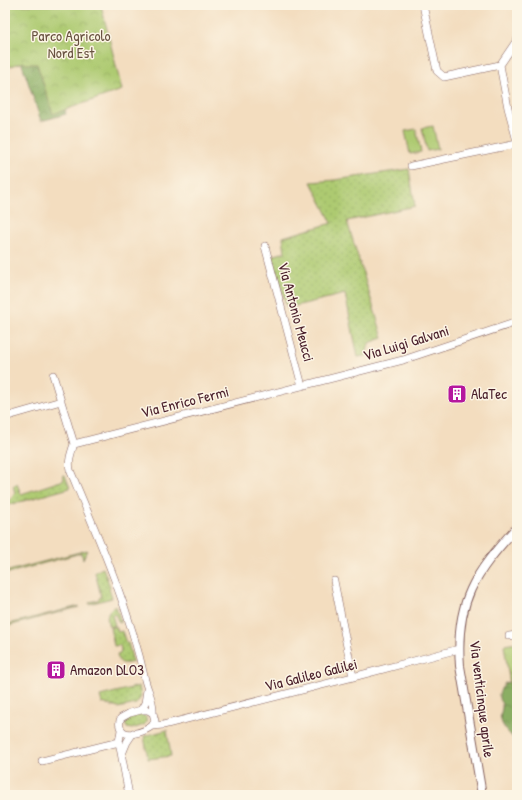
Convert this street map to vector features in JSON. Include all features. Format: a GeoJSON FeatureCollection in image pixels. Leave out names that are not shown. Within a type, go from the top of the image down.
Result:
{"type":"FeatureCollection","features":[{"type":"Feature","properties":{"kind":"street"},"geometry":{"type":"LineString","coordinates":[[424,5],[437,71],[444,77],[500,65],[517,40]]}},
{"type":"Feature","properties":{"kind":"street"},"geometry":{"type":"LineString","coordinates":[[500,65],[508,108],[517,141]]}},
{"type":"Feature","properties":{"kind":"street"},"geometry":{"type":"LineString","coordinates":[[411,166],[517,144]]}},
{"type":"Feature","properties":{"kind":"street","name":"Via Antonio Meucci"},"geometry":{"type":"LineString","coordinates":[[265,246],[302,386]]}},
{"type":"Feature","properties":{"kind":"street","name":"Via Luigi Galvani"},"geometry":{"type":"LineString","coordinates":[[302,386],[403,360],[517,322]]}},
{"type":"Feature","properties":{"kind":"street"},"geometry":{"type":"LineString","coordinates":[[53,375],[74,444],[70,458],[70,470],[114,576],[140,657],[147,690],[153,706],[154,715],[152,726],[146,730],[133,733],[126,733],[121,730]]}},
{"type":"Feature","properties":{"kind":"street","name":"Via Enrico Fermi"},"geometry":{"type":"LineString","coordinates":[[74,444],[302,386]]}},
{"type":"Feature","properties":{"kind":"street"},"geometry":{"type":"LineString","coordinates":[[5,417],[61,401]]}},
{"type":"Feature","properties":{"kind":"street","name":"Via venticinque aprile"},"geometry":{"type":"LineString","coordinates":[[482,795],[462,681],[459,649],[461,620],[469,591],[486,563],[517,527]]}},
{"type":"Feature","properties":{"kind":"street"},"geometry":{"type":"LineString","coordinates":[[334,581],[353,678]]}},
{"type":"Feature","properties":{"kind":"street"},"geometry":{"type":"LineString","coordinates":[[509,636],[517,635]]}},
{"type":"Feature","properties":{"kind":"street","name":"Via Galileo Galilei"},"geometry":{"type":"LineString","coordinates":[[152,726],[170,724],[353,678],[459,649]]}},
{"type":"Feature","properties":{"kind":"street"},"geometry":{"type":"LineString","coordinates":[[141,710],[145,703],[147,690]]}},
{"type":"Feature","properties":{"kind":"street"},"geometry":{"type":"LineString","coordinates":[[129,795],[119,742],[121,730],[119,724],[121,718],[130,713],[148,710],[170,724]]}},
{"type":"Feature","properties":{"kind":"street"},"geometry":{"type":"LineString","coordinates":[[122,755],[127,742],[133,733]]}},
{"type":"Feature","properties":{"kind":"street"},"geometry":{"type":"LineString","coordinates":[[42,761],[119,742]]}},
{"type":"Feature","properties":{"kind":"green space","name":"Parco Agricolo Nord Est"},"geometry":{"type":"Polygon","coordinates":[[[5,5],[101,5],[122,90],[53,114],[37,64],[25,64],[24,62],[5,68],[5,5]]]}},
{"type":"Feature","properties":{"kind":"green space"},"geometry":{"type":"Polygon","coordinates":[[[50,51],[66,114],[41,121],[21,61],[50,51]]]}},
{"type":"Feature","properties":{"kind":"green space"},"geometry":{"type":"Polygon","coordinates":[[[433,126],[438,149],[427,151],[422,128],[433,126]]]}},
{"type":"Feature","properties":{"kind":"green space"},"geometry":{"type":"Polygon","coordinates":[[[416,129],[421,152],[410,154],[405,131],[416,129]]]}},
{"type":"Feature","properties":{"kind":"green space"},"geometry":{"type":"Polygon","coordinates":[[[409,169],[415,206],[347,221],[383,338],[369,343],[366,356],[358,357],[345,294],[287,308],[272,256],[285,252],[283,237],[332,223],[311,182],[409,169]]]}},
{"type":"Feature","properties":{"kind":"green space"},"geometry":{"type":"Polygon","coordinates":[[[63,475],[65,475],[70,488],[5,506],[5,502],[11,499],[15,493],[13,486],[17,484],[21,494],[64,480],[63,475]]]}},
{"type":"Feature","properties":{"kind":"green space"},"geometry":{"type":"Polygon","coordinates":[[[87,550],[83,559],[81,553],[5,574],[5,572],[87,550]]]}},
{"type":"Feature","properties":{"kind":"green space"},"geometry":{"type":"Polygon","coordinates":[[[103,568],[110,587],[112,598],[89,604],[90,602],[98,600],[101,596],[95,572],[103,568]]]}},
{"type":"Feature","properties":{"kind":"green space"},"geometry":{"type":"Polygon","coordinates":[[[79,606],[8,626],[5,611],[9,624],[79,606]]]}},
{"type":"Feature","properties":{"kind":"green space"},"geometry":{"type":"Polygon","coordinates":[[[116,606],[121,622],[119,623],[115,614],[112,615],[115,625],[109,627],[107,620],[108,614],[110,610],[116,606]]]}},
{"type":"Feature","properties":{"kind":"green space"},"geometry":{"type":"Polygon","coordinates":[[[116,626],[118,632],[122,631],[126,643],[128,643],[133,662],[122,663],[119,661],[117,655],[120,654],[121,651],[120,645],[114,646],[110,628],[116,626]]]}},
{"type":"Feature","properties":{"kind":"green space"},"geometry":{"type":"Polygon","coordinates":[[[517,643],[517,733],[504,645],[517,643]]]}},
{"type":"Feature","properties":{"kind":"green space"},"geometry":{"type":"Polygon","coordinates":[[[509,682],[517,687],[517,744],[502,724],[501,718],[502,704],[499,699],[499,694],[505,683],[509,682]]]}},
{"type":"Feature","properties":{"kind":"green space"},"geometry":{"type":"Polygon","coordinates":[[[139,686],[141,697],[136,704],[118,708],[102,703],[100,696],[139,686]]]}},
{"type":"Feature","properties":{"kind":"green space"},"geometry":{"type":"Polygon","coordinates":[[[144,715],[146,717],[144,725],[132,729],[127,728],[125,723],[127,719],[144,715]]]}},
{"type":"Feature","properties":{"kind":"green space"},"geometry":{"type":"Polygon","coordinates":[[[167,730],[171,756],[148,759],[144,736],[167,730]]]}},
{"type":"Feature","properties":{"kind":"place","name":"AlaTec"},"geometry":{"type":"Point","coordinates":[457,394]}},
{"type":"Feature","properties":{"kind":"place","name":"Amazon DLO3"},"geometry":{"type":"Point","coordinates":[56,670]}}]}
